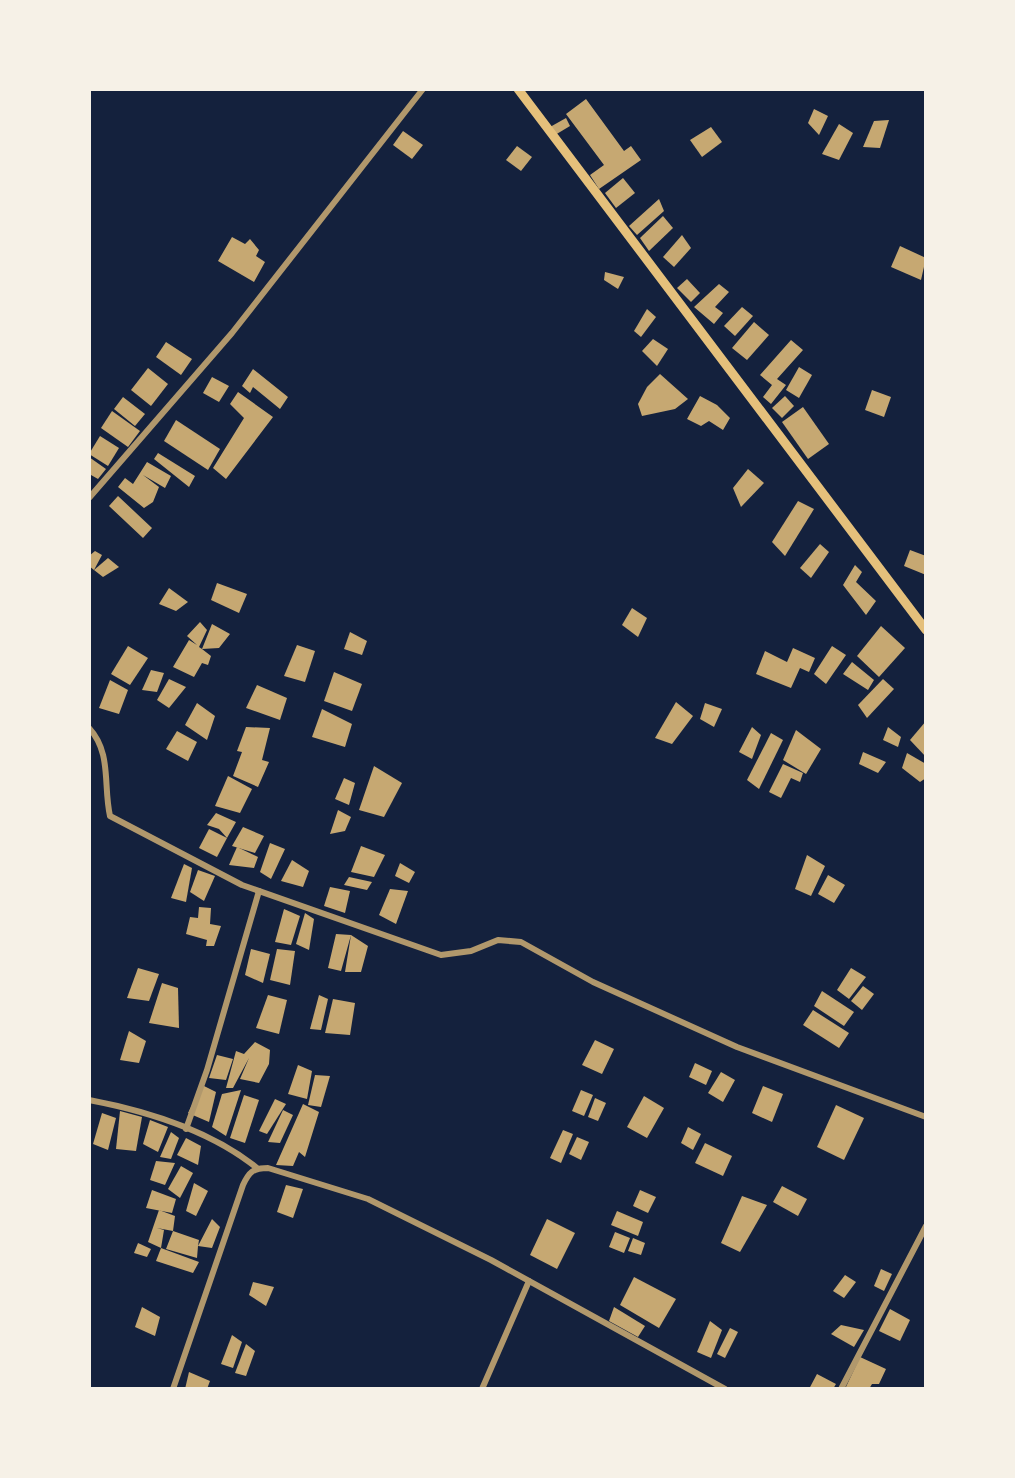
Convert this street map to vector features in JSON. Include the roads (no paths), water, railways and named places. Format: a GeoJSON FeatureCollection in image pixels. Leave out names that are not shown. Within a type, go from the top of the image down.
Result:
{"type":"FeatureCollection","features":[{"type":"Feature","properties":{"kind":"main road"},"geometry":{"type":"LineString","coordinates":[[519,89],[926,630]]}},
{"type":"Feature","properties":{"kind":"street"},"geometry":{"type":"LineString","coordinates":[[89,498],[232,334],[423,89]]}},
{"type":"Feature","properties":{"kind":"street"},"geometry":{"type":"LineString","coordinates":[[89,728],[106,755],[104,792],[110,816],[144,836],[259,891],[441,955],[471,951],[498,940],[521,942],[593,982],[737,1047],[926,1117]]}},
{"type":"Feature","properties":{"kind":"street"},"geometry":{"type":"LineString","coordinates":[[186,1129],[207,1070],[259,891]]}},
{"type":"Feature","properties":{"kind":"street"},"geometry":{"type":"LineString","coordinates":[[89,1100],[130,1106],[236,1151],[257,1168],[268,1168],[368,1199],[528,1281],[725,1389]]}},
{"type":"Feature","properties":{"kind":"street"},"geometry":{"type":"LineString","coordinates":[[173,1389],[228,1221],[243,1185],[257,1168]]}},
{"type":"Feature","properties":{"kind":"street"},"geometry":{"type":"LineString","coordinates":[[841,1389],[926,1226]]}},
{"type":"Feature","properties":{"kind":"street"},"geometry":{"type":"LineString","coordinates":[[482,1389],[528,1281]]}}]}
